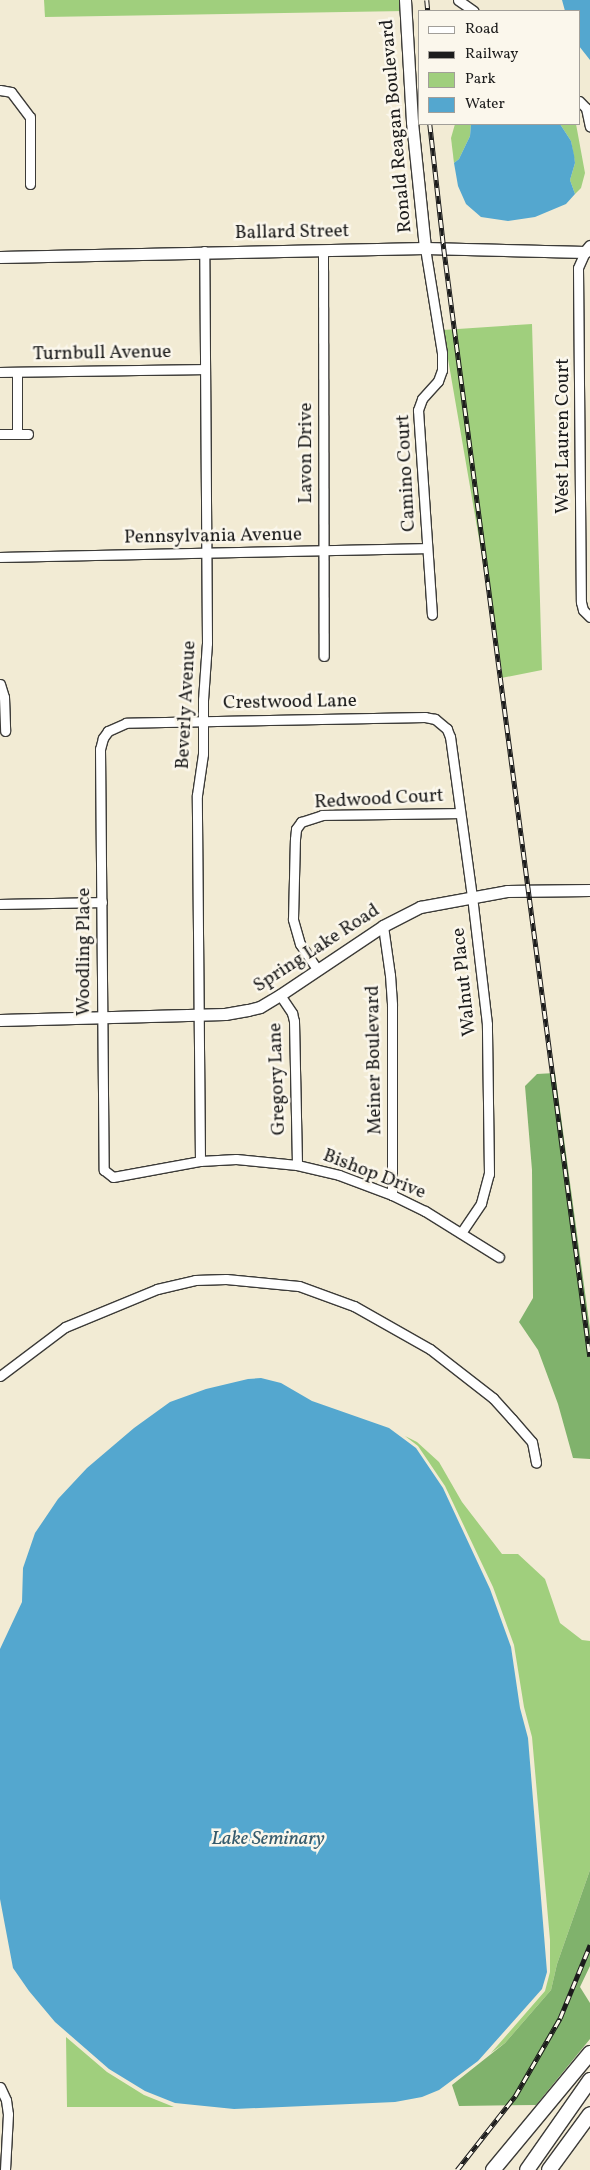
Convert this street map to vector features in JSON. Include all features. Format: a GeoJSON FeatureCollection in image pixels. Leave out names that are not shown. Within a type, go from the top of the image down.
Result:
{"type":"FeatureCollection","features":[{"type":"Feature","properties":{"kind":"main road"},"geometry":{"type":"LineString","coordinates":[[493,2170],[590,2053]]}},
{"type":"Feature","properties":{"kind":"main road"},"geometry":{"type":"LineString","coordinates":[[527,2170],[590,2080]]}},
{"type":"Feature","properties":{"kind":"main road"},"geometry":{"type":"LineString","coordinates":[[549,2170],[589,2115]]}},
{"type":"Feature","properties":{"kind":"street","name":"Ronald Reagan Boulevard"},"geometry":{"type":"LineString","coordinates":[[405,0],[412,122],[425,248]]}},
{"type":"Feature","properties":{"kind":"street"},"geometry":{"type":"LineString","coordinates":[[458,0],[473,10]]}},
{"type":"Feature","properties":{"kind":"street"},"geometry":{"type":"LineString","coordinates":[[0,90],[12,92],[30,117],[30,184]]}},
{"type":"Feature","properties":{"kind":"street"},"geometry":{"type":"LineString","coordinates":[[580,102],[586,108],[590,127]]}},
{"type":"Feature","properties":{"kind":"street","name":"Ballard Street"},"geometry":{"type":"LineString","coordinates":[[0,257],[425,248],[587,249]]}},
{"type":"Feature","properties":{"kind":"street","name":"Camino Court"},"geometry":{"type":"LineString","coordinates":[[425,248],[442,353],[442,370],[438,381],[422,399],[418,410],[432,615]]}},
{"type":"Feature","properties":{"kind":"street","name":"West Lauren Court"},"geometry":{"type":"LineString","coordinates":[[587,249],[578,268],[581,602],[583,610],[590,618]]}},
{"type":"Feature","properties":{"kind":"street","name":"Lavon Drive"},"geometry":{"type":"LineString","coordinates":[[322,250],[324,656]]}},
{"type":"Feature","properties":{"kind":"street","name":"Beverly Avenue"},"geometry":{"type":"LineString","coordinates":[[200,1161],[197,795],[203,754],[202,720],[207,643],[204,252]]}},
{"type":"Feature","properties":{"kind":"street","name":"Turnbull Avenue"},"geometry":{"type":"LineString","coordinates":[[0,372],[205,369]]}},
{"type":"Feature","properties":{"kind":"street"},"geometry":{"type":"LineString","coordinates":[[17,372],[17,434]]}},
{"type":"Feature","properties":{"kind":"street"},"geometry":{"type":"LineString","coordinates":[[0,434],[28,434]]}},
{"type":"Feature","properties":{"kind":"street","name":"Pennsylvania Avenue"},"geometry":{"type":"LineString","coordinates":[[0,557],[427,548]]}},
{"type":"Feature","properties":{"kind":"street"},"geometry":{"type":"LineString","coordinates":[[0,684],[4,697],[5,731]]}},
{"type":"Feature","properties":{"kind":"street","name":"Crestwood Lane"},"geometry":{"type":"LineString","coordinates":[[108,731],[126,723],[202,720],[425,717],[435,719],[443,724]]}},
{"type":"Feature","properties":{"kind":"street","name":"Walnut Place"},"geometry":{"type":"LineString","coordinates":[[443,724],[450,737],[487,1024],[489,1174],[481,1203],[462,1233]]}},
{"type":"Feature","properties":{"kind":"street","name":"Woodling Place"},"geometry":{"type":"LineString","coordinates":[[107,1174],[102,1162],[100,749],[102,738],[108,731]]}},
{"type":"Feature","properties":{"kind":"street","name":"Redwood Court"},"geometry":{"type":"LineString","coordinates":[[317,970],[300,944],[293,919],[295,839],[296,829],[301,822],[322,815],[460,812]]}},
{"type":"Feature","properties":{"kind":"street","name":"Spring Lake Road"},"geometry":{"type":"LineString","coordinates":[[0,1020],[235,1013],[248,1010],[280,995],[383,926],[420,906],[528,890],[590,890]]}},
{"type":"Feature","properties":{"kind":"street"},"geometry":{"type":"LineString","coordinates":[[0,904],[102,902]]}},
{"type":"Feature","properties":{"kind":"street","name":"Meiner Boulevard"},"geometry":{"type":"LineString","coordinates":[[383,926],[392,1004],[392,1195]]}},
{"type":"Feature","properties":{"kind":"street","name":"Gregory Lane"},"geometry":{"type":"LineString","coordinates":[[280,995],[292,1013],[295,1029],[297,1164]]}},
{"type":"Feature","properties":{"kind":"street","name":"Bishop Drive"},"geometry":{"type":"LineString","coordinates":[[107,1174],[119,1176],[168,1165],[236,1159],[297,1164],[338,1175],[392,1195],[425,1211],[499,1258]]}},
{"type":"Feature","properties":{"kind":"street"},"geometry":{"type":"LineString","coordinates":[[0,1376],[66,1327],[158,1288],[195,1280],[226,1279],[299,1286],[354,1306],[430,1349],[493,1398],[532,1442],[536,1463]]}},
{"type":"Feature","properties":{"kind":"street"},"geometry":{"type":"LineString","coordinates":[[0,2087],[6,2100],[8,2114],[5,2170]]}},
{"type":"Feature","properties":{"kind":"green space"},"geometry":{"type":"Polygon","coordinates":[[[44,0],[405,0],[405,11],[45,17],[44,0]]]}},
{"type":"Feature","properties":{"kind":"green space"},"geometry":{"type":"Polygon","coordinates":[[[455,125],[471,125],[470,136],[459,159],[454,163],[451,138],[455,125]]]}},
{"type":"Feature","properties":{"kind":"green space"},"geometry":{"type":"Polygon","coordinates":[[[561,125],[576,125],[585,173],[581,188],[575,194],[570,180],[575,163],[571,141],[561,125]]]}},
{"type":"Feature","properties":{"kind":"green space"},"geometry":{"type":"Polygon","coordinates":[[[532,324],[542,670],[501,678],[500,672],[502,672],[443,330],[532,324]]]}},
{"type":"Feature","properties":{"kind":"green space"},"geometry":{"type":"Polygon","coordinates":[[[555,1073],[590,1329],[590,1459],[573,1458],[558,1404],[538,1350],[519,1322],[533,1298],[532,1170],[525,1086],[537,1074],[555,1073]]]}},
{"type":"Feature","properties":{"kind":"green space"},"geometry":{"type":"Polygon","coordinates":[[[405,1436],[417,1442],[439,1462],[462,1502],[502,1554],[518,1554],[545,1579],[560,1623],[582,1640],[590,1641],[590,1870],[557,1964],[551,1990],[505,2043],[491,2053],[545,1991],[550,1972],[550,1940],[532,1737],[524,1707],[514,1645],[493,1587],[445,1486],[418,1446],[405,1436]]]}},
{"type":"Feature","properties":{"kind":"green space"},"geometry":{"type":"Polygon","coordinates":[[[590,1870],[590,1966],[580,1987],[590,2003],[590,2039],[536,2105],[459,2106],[452,2085],[505,2043],[551,1990],[557,1964],[590,1870]]]}},
{"type":"Feature","properties":{"kind":"green space"},"geometry":{"type":"Polygon","coordinates":[[[66,2037],[107,2072],[144,2095],[174,2107],[67,2107],[66,2037]]]}},
{"type":"Feature","properties":{"kind":"water"},"geometry":{"type":"Polygon","coordinates":[[[562,0],[590,0],[590,60],[580,47],[580,10],[565,10],[562,0]]]}},
{"type":"Feature","properties":{"kind":"water"},"geometry":{"type":"Polygon","coordinates":[[[471,125],[561,125],[571,141],[574,155],[575,163],[570,180],[575,194],[566,204],[535,217],[508,221],[481,217],[466,204],[458,186],[454,163],[459,159],[470,136],[471,125]]]}},
{"type":"Feature","properties":{"kind":"water","name":"Lake Seminary"},"geometry":{"type":"Polygon","coordinates":[[[261,1378],[281,1383],[312,1401],[389,1428],[416,1448],[443,1488],[490,1589],[511,1647],[520,1708],[528,1738],[547,1972],[542,1989],[478,2061],[439,2090],[422,2097],[395,2102],[234,2109],[175,2103],[145,2091],[109,2069],[55,2022],[13,1968],[0,1899],[0,1649],[22,1602],[23,1568],[35,1533],[58,1499],[87,1468],[134,1428],[170,1402],[206,1389],[248,1379],[261,1378]]]}},
{"type":"Feature","properties":{"kind":"railway"},"geometry":{"type":"LineString","coordinates":[[427,0],[428,10]]}},
{"type":"Feature","properties":{"kind":"railway"},"geometry":{"type":"LineString","coordinates":[[430,125],[444,249],[590,1356]]}},
{"type":"Feature","properties":{"kind":"railway"},"geometry":{"type":"LineString","coordinates":[[457,2170],[515,2096],[560,2018],[590,1945]]}}]}
